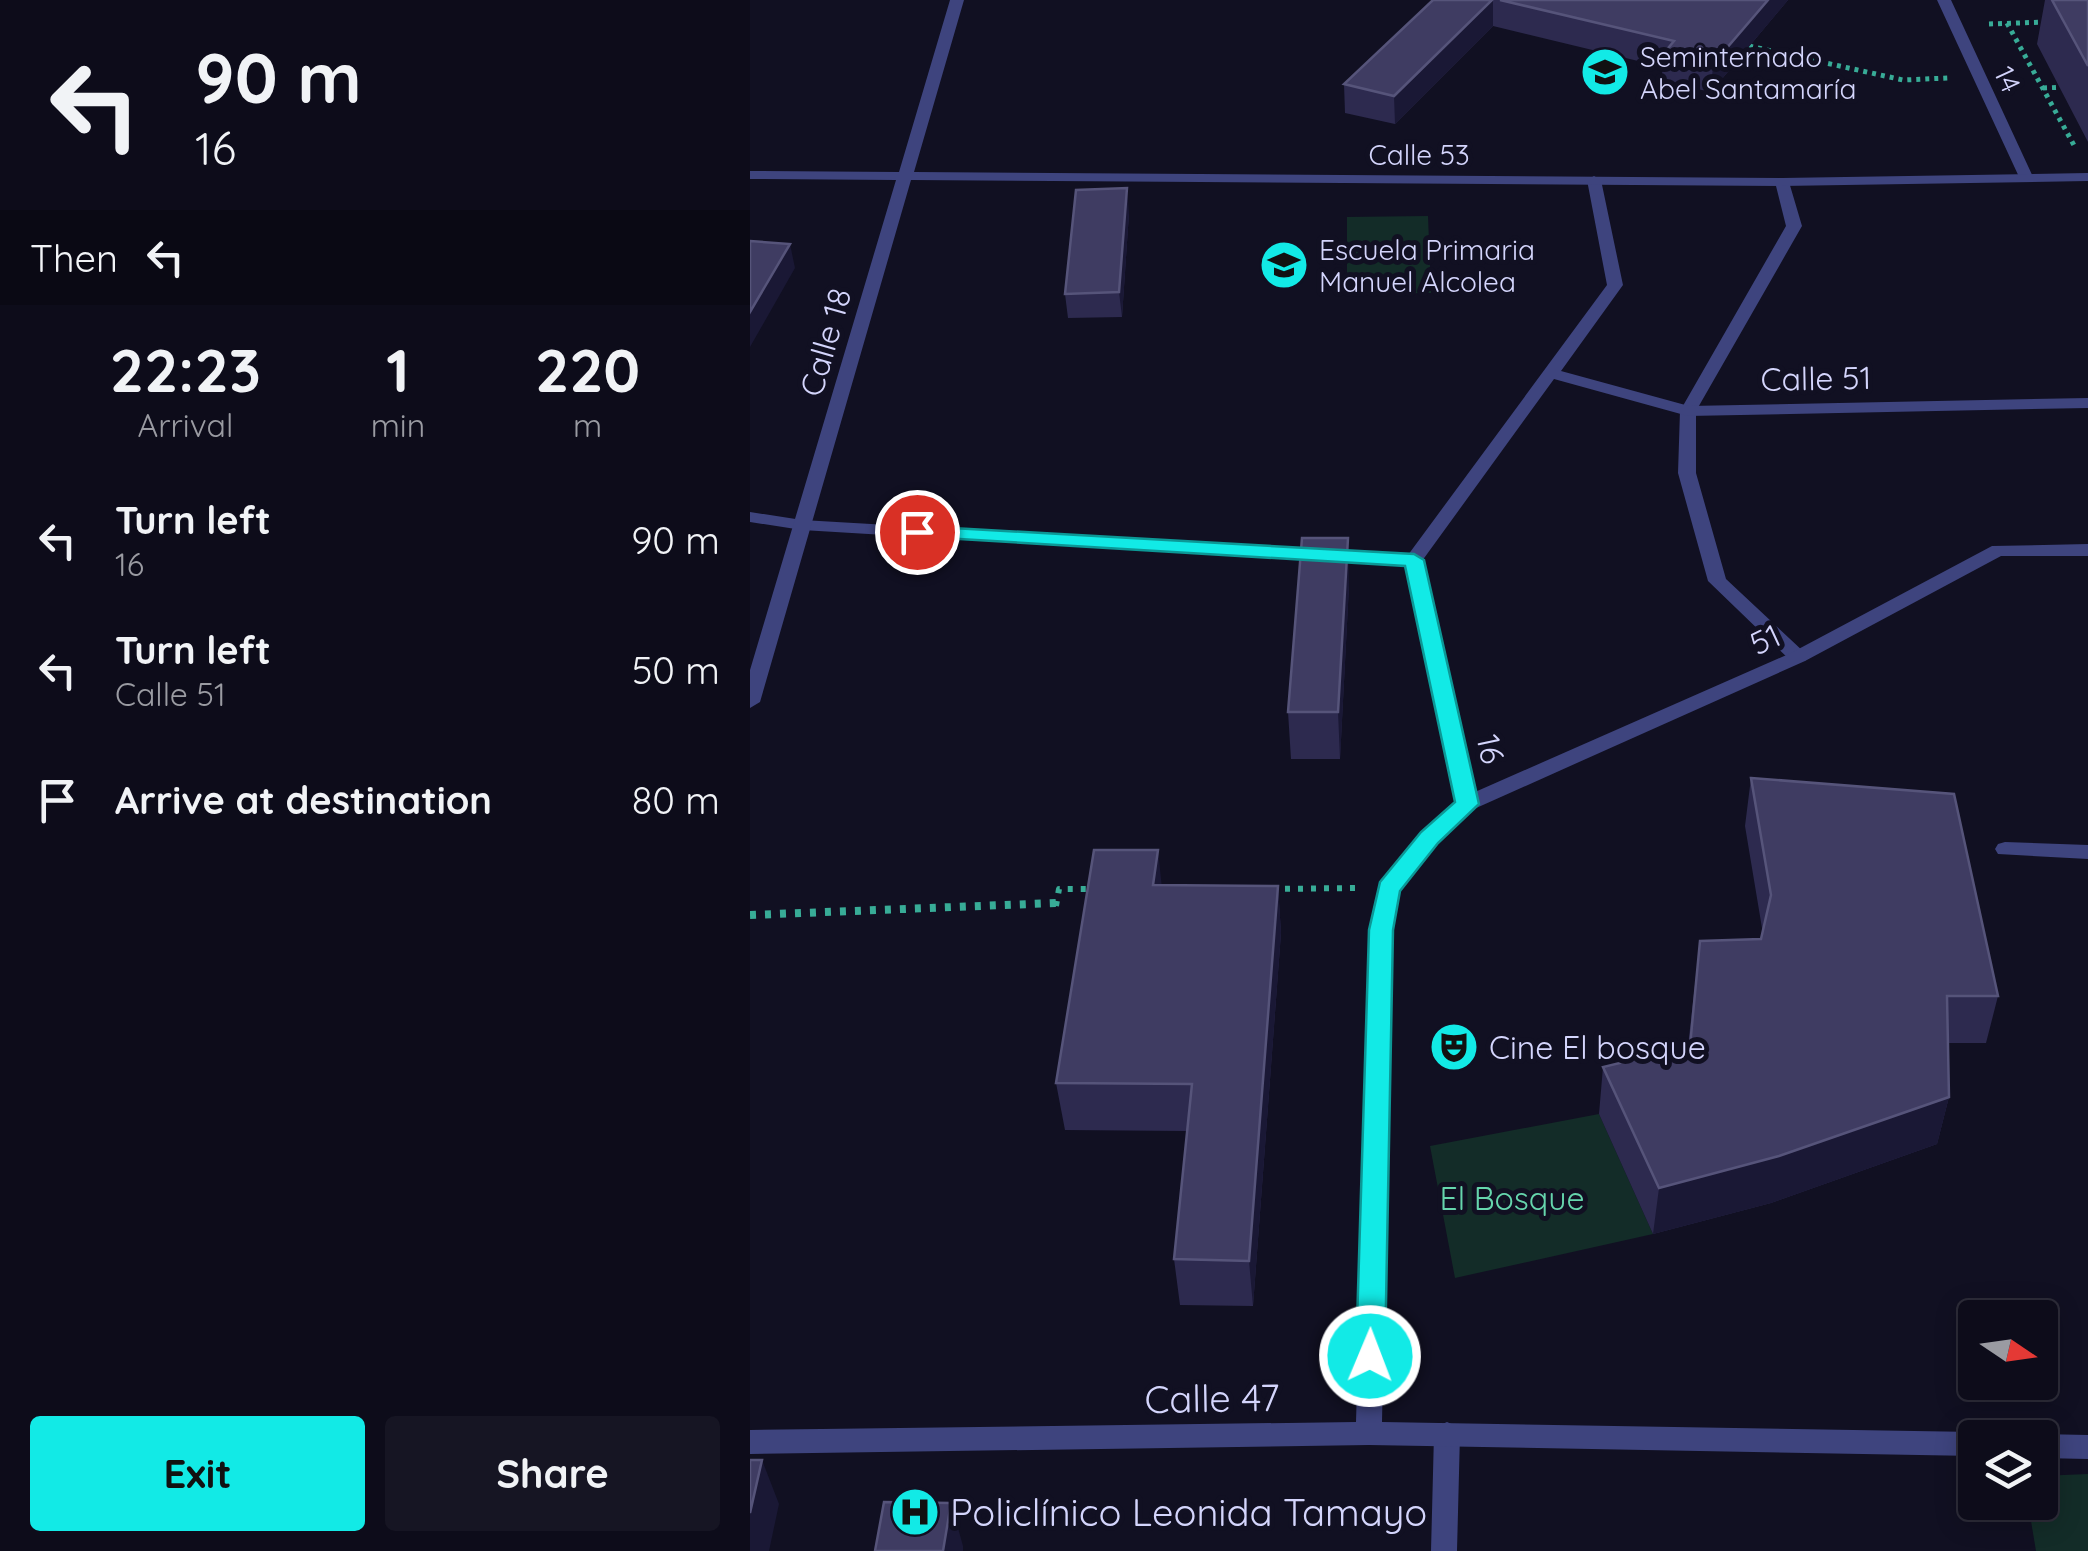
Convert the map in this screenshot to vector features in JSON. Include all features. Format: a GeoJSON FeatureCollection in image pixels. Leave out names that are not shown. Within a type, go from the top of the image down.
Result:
{"type":"FeatureCollection","features":[{"type":"Feature","properties":{"kind":"street","name":"Calle 18"},"geometry":{"type":"LineString","coordinates":[[750,702],[957,0]]}},
{"type":"Feature","properties":{"kind":"street","name":"14"},"geometry":{"type":"LineString","coordinates":[[1944,0],[2027,180]]}},
{"type":"Feature","properties":{"kind":"street","name":"Calle 53"},"geometry":{"type":"LineString","coordinates":[[750,175],[1782,182],[2088,178]]}},
{"type":"Feature","properties":{"kind":"street"},"geometry":{"type":"LineString","coordinates":[[750,517],[802,526],[1414,560],[1615,284],[1594,180]]}},
{"type":"Feature","properties":{"kind":"street"},"geometry":{"type":"LineString","coordinates":[[1782,182],[1794,226],[1688,410],[1687,473],[1717,581],[1798,658]]}},
{"type":"Feature","properties":{"kind":"street","name":"Calle 51"},"geometry":{"type":"LineString","coordinates":[[1550,373],[1688,410],[2088,403]]}},
{"type":"Feature","properties":{"kind":"street","name":"51"},"geometry":{"type":"LineString","coordinates":[[1467,804],[1798,658],[1998,550],[2088,550]]}},
{"type":"Feature","properties":{"kind":"street","name":"16"},"geometry":{"type":"LineString","coordinates":[[1369,1433],[1381,930],[1389,888],[1430,838],[1467,804],[1414,560]]}},
{"type":"Feature","properties":{"kind":"street"},"geometry":{"type":"LineString","coordinates":[[2005,850],[2088,852]]}},
{"type":"Feature","properties":{"kind":"street","name":"Calle 47"},"geometry":{"type":"LineString","coordinates":[[750,1442],[1369,1433],[1958,1444]]}},
{"type":"Feature","properties":{"kind":"street"},"geometry":{"type":"LineString","coordinates":[[1444,1551],[1447,1434]]}},
{"type":"Feature","properties":{"kind":"street"},"geometry":{"type":"LineString","coordinates":[[2058,1446],[2088,1447]]}},
{"type":"Feature","properties":{"kind":"path"},"geometry":{"type":"LineString","coordinates":[[1956,25],[2062,22]]}},
{"type":"Feature","properties":{"kind":"path"},"geometry":{"type":"LineString","coordinates":[[2007,23],[2079,154],[2088,153]]}},
{"type":"Feature","properties":{"kind":"path"},"geometry":{"type":"LineString","coordinates":[[1748,46],[1902,80],[1980,77]]}},
{"type":"Feature","properties":{"kind":"path"},"geometry":{"type":"LineString","coordinates":[[2043,88],[2073,87]]}},
{"type":"Feature","properties":{"kind":"path"},"geometry":{"type":"LineString","coordinates":[[1253,888],[1389,888]]}},
{"type":"Feature","properties":{"kind":"path"},"geometry":{"type":"LineString","coordinates":[[750,915],[1056,906],[1059,889],[1098,889]]}},
{"type":"Feature","properties":{"kind":"green space"},"geometry":{"type":"Polygon","coordinates":[[[1428,216],[1431,293],[1347,294],[1347,217],[1428,216]]]}},
{"type":"Feature","properties":{"kind":"green space","name":"El Bosque"},"geometry":{"type":"Polygon","coordinates":[[[1599,1114],[1653,1234],[1455,1278],[1430,1146],[1599,1114]]]}},
{"type":"Feature","properties":{"kind":"green space"},"geometry":{"type":"Polygon","coordinates":[[[2088,1474],[2088,1551],[2036,1551],[2031,1520],[2058,1520],[2058,1475],[2088,1474]]]}},
{"type":"Feature","properties":{"kind":"building"},"geometry":{"type":"Polygon","coordinates":[[[1433,0],[1492,0],[1394,96],[1344,84],[1433,0]]]}},
{"type":"Feature","properties":{"kind":"building"},"geometry":{"type":"Polygon","coordinates":[[[1500,0],[1768,0],[1713,64],[1664,53],[1674,41],[1500,0]]]}},
{"type":"Feature","properties":{"kind":"building"},"geometry":{"type":"Polygon","coordinates":[[[2052,0],[2088,0],[2088,66],[2052,0]]]}},
{"type":"Feature","properties":{"kind":"building"},"geometry":{"type":"Polygon","coordinates":[[[1127,188],[1119,292],[1065,294],[1076,190],[1127,188]]]}},
{"type":"Feature","properties":{"kind":"building"},"geometry":{"type":"Polygon","coordinates":[[[750,241],[790,244],[750,312],[750,241]]]}},
{"type":"Feature","properties":{"kind":"building"},"geometry":{"type":"Polygon","coordinates":[[[1302,538],[1348,538],[1338,712],[1288,712],[1302,538]]]}},
{"type":"Feature","properties":{"kind":"building","name":"El Bosque"},"geometry":{"type":"Polygon","coordinates":[[[1751,778],[1954,794],[1998,996],[1947,996],[1949,1097],[1779,1156],[1659,1188],[1603,1067],[1690,1046],[1700,941],[1761,939],[1771,895],[1751,778]]]}},
{"type":"Feature","properties":{"kind":"building"},"geometry":{"type":"Polygon","coordinates":[[[1094,850],[1158,850],[1153,885],[1278,886],[1249,1261],[1174,1259],[1192,1084],[1056,1083],[1094,850]]]}},
{"type":"Feature","properties":{"kind":"building"},"geometry":{"type":"Polygon","coordinates":[[[750,1460],[762,1460],[750,1513],[750,1460]]]}},
{"type":"Feature","properties":{"kind":"building"},"geometry":{"type":"Polygon","coordinates":[[[884,1502],[951,1503],[943,1551],[875,1551],[884,1502]]]}},
{"type":"Feature","properties":{"kind":"place","name":"Seminternado Abel Santamaría"},"geometry":{"type":"Point","coordinates":[1605,72]}},
{"type":"Feature","properties":{"kind":"place","name":"Escuela Primaria Manuel Alcolea"},"geometry":{"type":"Point","coordinates":[1284,265]}},
{"type":"Feature","properties":{"kind":"place","name":"Cine El bosque"},"geometry":{"type":"Point","coordinates":[1454,1047]}},
{"type":"Feature","properties":{"kind":"place","name":"Policlínico Leonida Tamayo"},"geometry":{"type":"Point","coordinates":[915,1512]}},
{"type":"Feature","properties":{"kind":"route"},"geometry":{"type":"LineString","coordinates":[[917,532],[1414,560],[1467,804],[1430,838],[1389,888],[1381,930],[1370,1356]]}}]}
